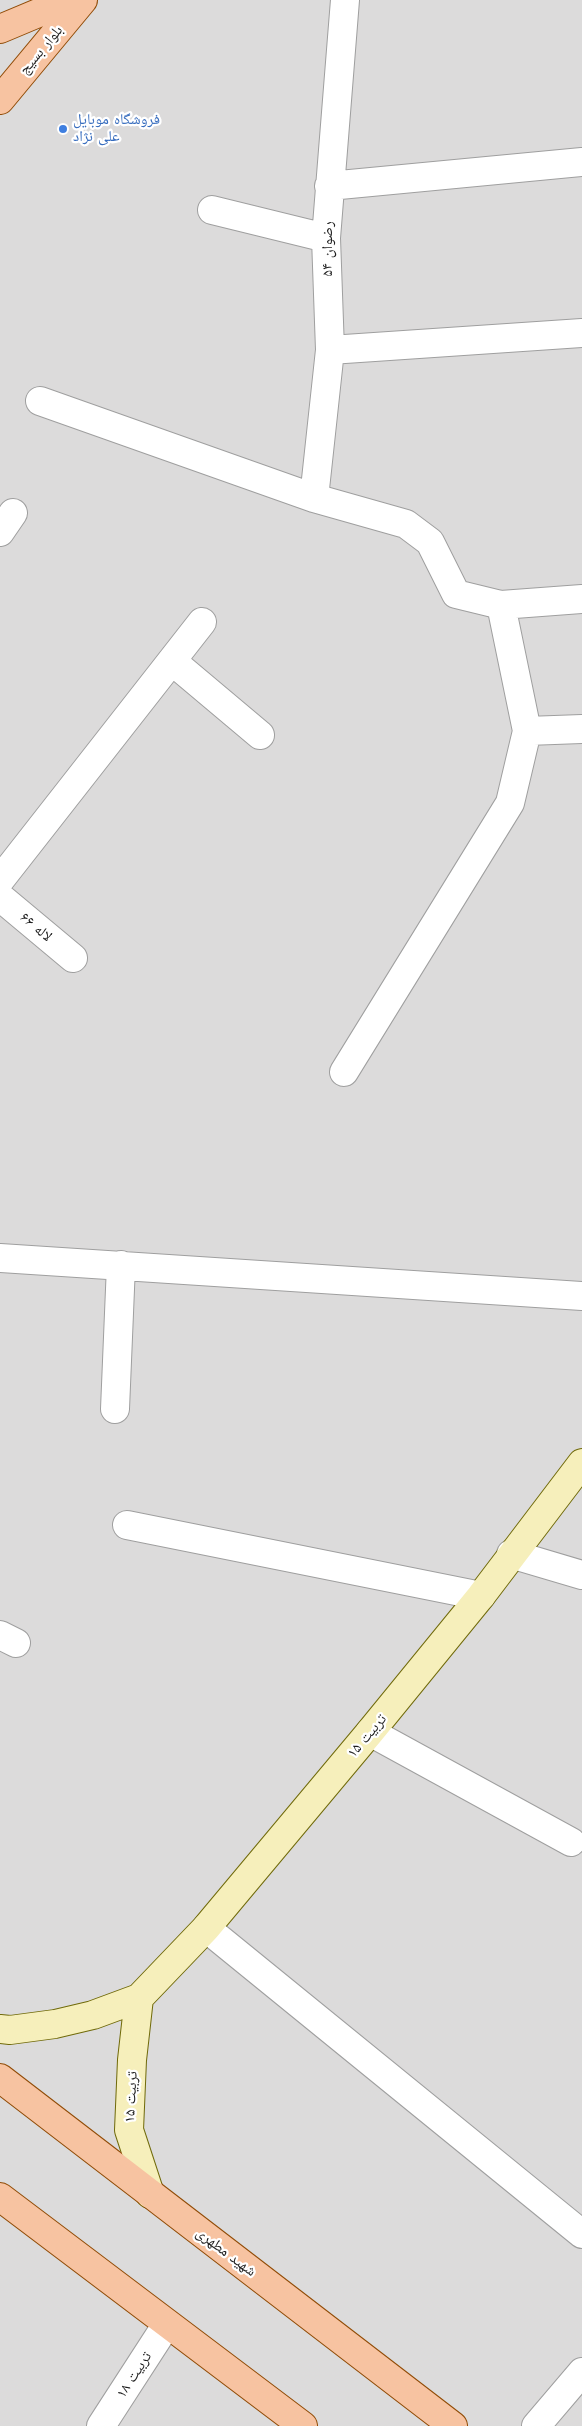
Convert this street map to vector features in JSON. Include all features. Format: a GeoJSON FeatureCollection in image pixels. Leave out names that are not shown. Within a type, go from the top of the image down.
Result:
{"type":"FeatureCollection","features":[{"type":"Feature","properties":{"kind":"main road"},"geometry":{"type":"LineString","coordinates":[[0,29],[50,8],[61,0]]}},
{"type":"Feature","properties":{"kind":"main road","name":"بلوار بسیج"},"geometry":{"type":"LineString","coordinates":[[0,100],[82,0]]}},
{"type":"Feature","properties":{"kind":"main road","name":"شهید مطهری"},"geometry":{"type":"LineString","coordinates":[[0,2078],[453,2426]]}},
{"type":"Feature","properties":{"kind":"main road"},"geometry":{"type":"LineString","coordinates":[[0,2197],[300,2425]]}},
{"type":"Feature","properties":{"kind":"street","name":"رضوان ۵۴"},"geometry":{"type":"LineString","coordinates":[[314,498],[330,350],[326,238],[345,0]]}},
{"type":"Feature","properties":{"kind":"street"},"geometry":{"type":"LineString","coordinates":[[329,186],[582,162]]}},
{"type":"Feature","properties":{"kind":"street"},"geometry":{"type":"LineString","coordinates":[[212,210],[326,238]]}},
{"type":"Feature","properties":{"kind":"street"},"geometry":{"type":"LineString","coordinates":[[330,350],[582,333]]}},
{"type":"Feature","properties":{"kind":"street"},"geometry":{"type":"LineString","coordinates":[[40,401],[314,498],[406,524],[430,542],[456,594],[500,605],[582,599]]}},
{"type":"Feature","properties":{"kind":"street"},"geometry":{"type":"LineString","coordinates":[[344,1072],[510,803],[527,731],[500,605]]}},
{"type":"Feature","properties":{"kind":"street"},"geometry":{"type":"LineString","coordinates":[[0,880],[202,622]]}},
{"type":"Feature","properties":{"kind":"street"},"geometry":{"type":"LineString","coordinates":[[172,661],[260,735]]}},
{"type":"Feature","properties":{"kind":"street"},"geometry":{"type":"LineString","coordinates":[[527,731],[582,728]]}},
{"type":"Feature","properties":{"kind":"street","name":"لاله ۶۶"},"geometry":{"type":"LineString","coordinates":[[0,897],[73,958]]}},
{"type":"Feature","properties":{"kind":"street"},"geometry":{"type":"LineString","coordinates":[[0,1258],[582,1296]]}},
{"type":"Feature","properties":{"kind":"street"},"geometry":{"type":"LineString","coordinates":[[115,1409],[121,1266]]}},
{"type":"Feature","properties":{"kind":"street","name":"تربیت ۱۵"},"geometry":{"type":"LineString","coordinates":[[0,2029],[10,2030],[55,2024],[93,2015],[139,1998],[206,1928],[370,1732],[481,1596],[511,1554],[582,1463]]}},
{"type":"Feature","properties":{"kind":"street"},"geometry":{"type":"LineString","coordinates":[[127,1525],[481,1596]]}},
{"type":"Feature","properties":{"kind":"street"},"geometry":{"type":"LineString","coordinates":[[511,1554],[582,1576]]}},
{"type":"Feature","properties":{"kind":"street"},"geometry":{"type":"LineString","coordinates":[[370,1732],[571,1842]]}},
{"type":"Feature","properties":{"kind":"street"},"geometry":{"type":"LineString","coordinates":[[206,1928],[582,2234]]}},
{"type":"Feature","properties":{"kind":"street","name":"تربیت ۱۵"},"geometry":{"type":"LineString","coordinates":[[139,1998],[132,2060],[129,2130],[150,2194]]}},
{"type":"Feature","properties":{"kind":"street","name":"تربیت ۱۸"},"geometry":{"type":"LineString","coordinates":[[100,2426],[167,2324]]}},
{"type":"Feature","properties":{"kind":"street"},"geometry":{"type":"LineString","coordinates":[[536,2426],[582,2372]]}},
{"type":"Feature","properties":{"kind":"shaded area"},"geometry":{"type":"Polygon","coordinates":[[[0,0],[582,0],[582,2426],[0,2426],[0,0]]]}},
{"type":"Feature","properties":{"kind":"place","name":"فروشگاه موبایل علی نژاد"},"geometry":{"type":"Point","coordinates":[63,129]}}]}
